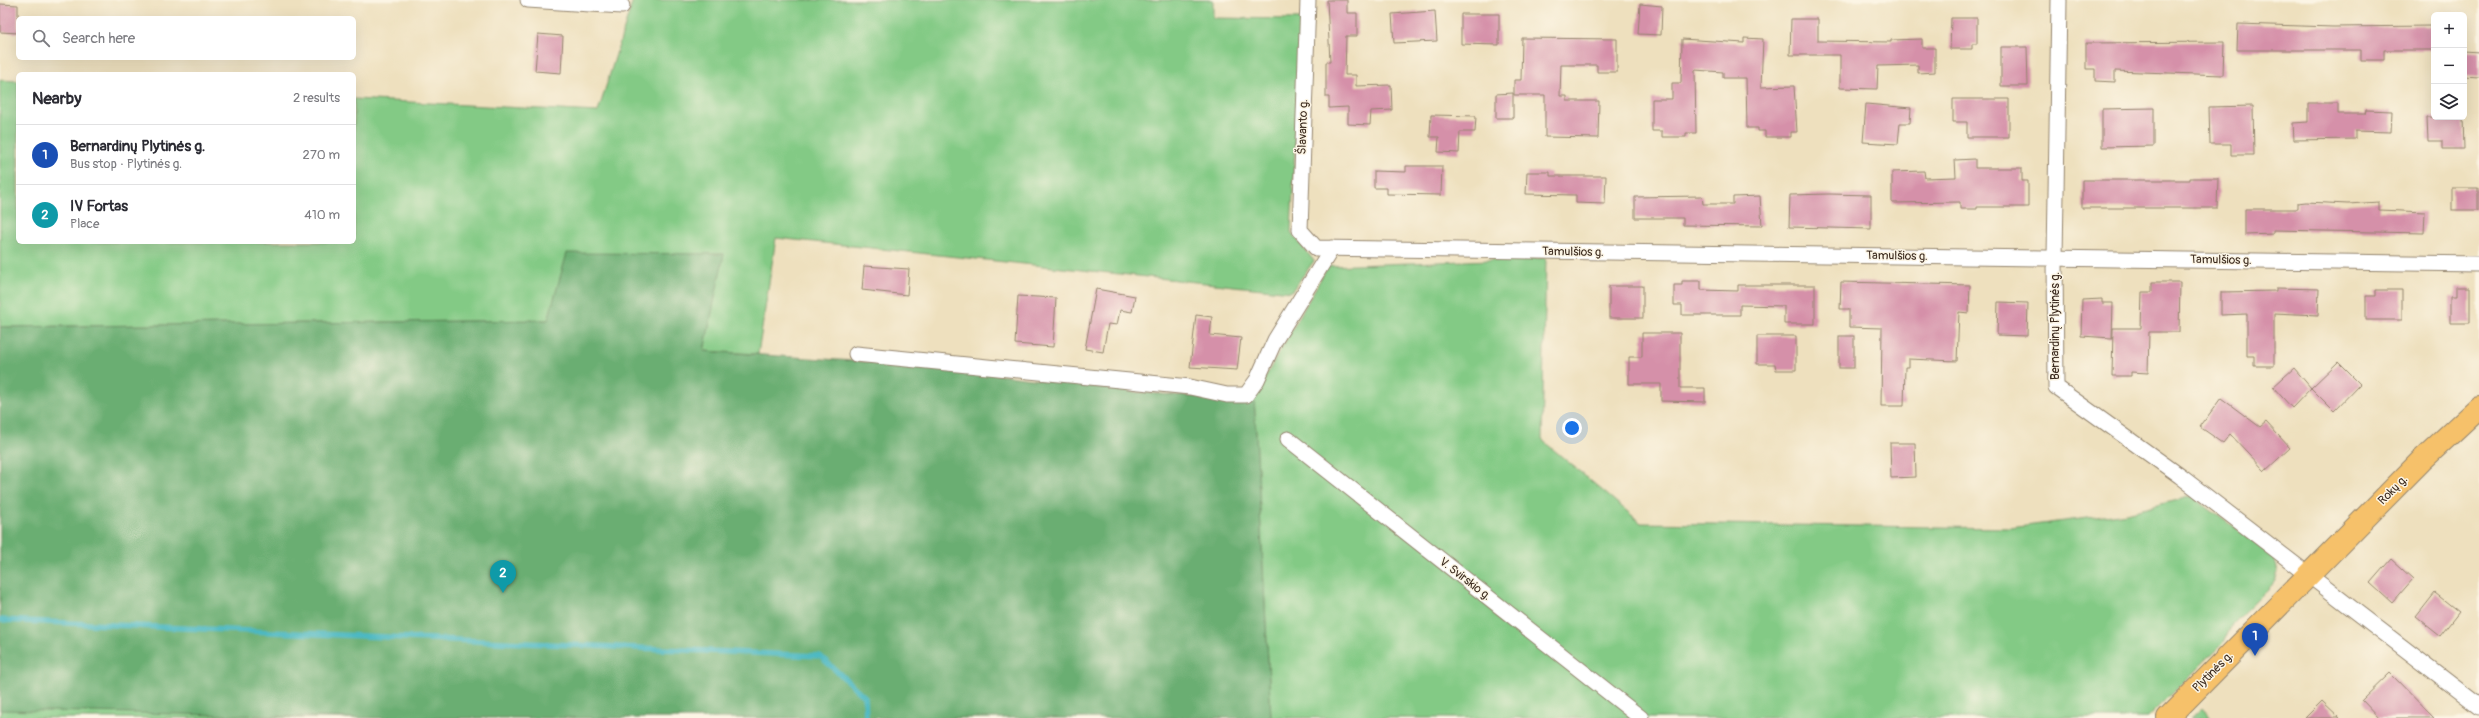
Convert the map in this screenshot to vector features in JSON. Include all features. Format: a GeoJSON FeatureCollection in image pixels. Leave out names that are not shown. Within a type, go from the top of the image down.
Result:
{"type":"FeatureCollection","features":[{"type":"Feature","properties":{"kind":"main road","name":"Rokų g."},"geometry":{"type":"LineString","coordinates":[[2309,575],[2421,461],[2479,407]]}},
{"type":"Feature","properties":{"kind":"main road","name":"Plytinės g."},"geometry":{"type":"LineString","coordinates":[[2168,718],[2309,575]]}},
{"type":"Feature","properties":{"kind":"street"},"geometry":{"type":"LineString","coordinates":[[528,0],[622,6]]}},
{"type":"Feature","properties":{"kind":"street","name":"Šlavanto g."},"geometry":{"type":"LineString","coordinates":[[1308,0],[1300,230],[1316,248]]}},
{"type":"Feature","properties":{"kind":"street","name":"Bernardinų Plytinės g."},"geometry":{"type":"LineString","coordinates":[[2059,0],[2055,258],[2056,387],[2180,476],[2479,706]]}},
{"type":"Feature","properties":{"kind":"street","name":"Tamulšios g."},"geometry":{"type":"LineString","coordinates":[[1316,248],[2479,264]]}},
{"type":"Feature","properties":{"kind":"street"},"geometry":{"type":"LineString","coordinates":[[856,354],[1190,388],[1227,395],[1246,395],[1257,380],[1275,340],[1332,248]]}},
{"type":"Feature","properties":{"kind":"street","name":"V. Svirskio g."},"geometry":{"type":"LineString","coordinates":[[1288,439],[1641,718]]}},
{"type":"Feature","properties":{"kind":"green space"},"geometry":{"type":"Polygon","coordinates":[[[633,0],[1213,0],[1213,18],[1301,19],[1291,232],[1314,261],[1291,292],[776,238],[758,354],[704,351],[723,254],[548,320],[0,327],[0,80],[16,81],[16,244],[356,244],[356,99],[598,112],[633,0]]]}},
{"type":"Feature","properties":{"kind":"green space"},"geometry":{"type":"Polygon","coordinates":[[[567,253],[724,254],[704,351],[929,366],[1135,392],[1242,400],[1254,397],[1271,718],[355,718],[0,710],[0,327],[548,320],[567,253]]]}},
{"type":"Feature","properties":{"kind":"green space"},"geometry":{"type":"Polygon","coordinates":[[[1546,258],[1542,440],[1641,523],[2010,528],[2127,513],[2192,496],[2271,555],[2277,568],[2275,581],[2232,624],[2224,642],[2148,718],[1271,718],[1254,397],[1328,266],[1546,258]]]}},
{"type":"Feature","properties":{"kind":"green space"},"geometry":{"type":"Polygon","coordinates":[[[2202,708],[2211,718],[2191,718],[2202,708]]]}},
{"type":"Feature","properties":{"kind":"green space"},"geometry":{"type":"Polygon","coordinates":[[[1,709],[355,718],[0,718],[1,709]]]}},
{"type":"Feature","properties":{"kind":"building"},"geometry":{"type":"Polygon","coordinates":[[[1327,0],[1347,0],[1347,13],[1357,13],[1357,36],[1346,36],[1345,75],[1356,75],[1356,86],[1391,85],[1392,110],[1371,111],[1370,125],[1348,124],[1348,107],[1329,108],[1329,97],[1326,97],[1326,62],[1330,62],[1327,0]]]}},
{"type":"Feature","properties":{"kind":"building"},"geometry":{"type":"Polygon","coordinates":[[[0,4],[18,5],[18,16],[16,16],[16,33],[0,32],[0,4]]]}},
{"type":"Feature","properties":{"kind":"building"},"geometry":{"type":"Polygon","coordinates":[[[1640,4],[1662,6],[1661,35],[1638,34],[1640,4]]]}},
{"type":"Feature","properties":{"kind":"building"},"geometry":{"type":"Polygon","coordinates":[[[1435,11],[1437,41],[1394,43],[1392,14],[1435,11]]]}},
{"type":"Feature","properties":{"kind":"building"},"geometry":{"type":"Polygon","coordinates":[[[1461,14],[1499,14],[1499,45],[1461,44],[1461,14]]]}},
{"type":"Feature","properties":{"kind":"building"},"geometry":{"type":"Polygon","coordinates":[[[1951,18],[1977,18],[1977,44],[1972,44],[1972,49],[1950,49],[1951,18]]]}},
{"type":"Feature","properties":{"kind":"building"},"geometry":{"type":"Polygon","coordinates":[[[1791,19],[1818,19],[1818,41],[1891,42],[1891,40],[1922,39],[1922,48],[1935,48],[1935,72],[1918,73],[1918,65],[1878,66],[1877,89],[1840,88],[1840,55],[1790,55],[1791,19]]]}},
{"type":"Feature","properties":{"kind":"building"},"geometry":{"type":"Polygon","coordinates":[[[2238,24],[2333,27],[2431,26],[2431,50],[2384,50],[2384,60],[2361,60],[2361,50],[2237,50],[2238,24]]]}},
{"type":"Feature","properties":{"kind":"building"},"geometry":{"type":"Polygon","coordinates":[[[538,34],[563,36],[561,73],[535,71],[538,34]]]}},
{"type":"Feature","properties":{"kind":"building"},"geometry":{"type":"Polygon","coordinates":[[[1522,38],[1617,39],[1617,72],[1597,72],[1597,65],[1561,65],[1560,96],[1567,96],[1567,101],[1599,101],[1598,138],[1545,137],[1545,95],[1514,95],[1514,80],[1521,80],[1522,38]]]}},
{"type":"Feature","properties":{"kind":"building"},"geometry":{"type":"Polygon","coordinates":[[[1744,38],[1763,39],[1761,87],[1794,86],[1797,132],[1791,132],[1791,137],[1765,137],[1765,131],[1758,131],[1758,128],[1747,128],[1746,78],[1723,78],[1723,72],[1695,70],[1696,133],[1686,133],[1686,137],[1662,137],[1662,131],[1652,131],[1652,99],[1672,99],[1672,83],[1681,83],[1682,39],[1744,43],[1744,38]]]}},
{"type":"Feature","properties":{"kind":"building"},"geometry":{"type":"Polygon","coordinates":[[[2224,42],[2223,75],[2115,71],[2115,82],[2095,81],[2095,69],[2086,69],[2086,43],[2224,42]]]}},
{"type":"Feature","properties":{"kind":"building"},"geometry":{"type":"Polygon","coordinates":[[[2001,47],[2027,47],[2028,86],[2001,86],[2001,47]]]}},
{"type":"Feature","properties":{"kind":"building"},"geometry":{"type":"Polygon","coordinates":[[[2467,51],[2479,52],[2479,77],[2467,76],[2467,51]]]}},
{"type":"Feature","properties":{"kind":"building"},"geometry":{"type":"Polygon","coordinates":[[[1513,93],[1513,118],[1496,118],[1496,94],[1513,93]]]}},
{"type":"Feature","properties":{"kind":"building"},"geometry":{"type":"Polygon","coordinates":[[[1953,99],[2009,99],[2009,137],[1967,137],[1967,122],[1953,122],[1953,99]]]}},
{"type":"Feature","properties":{"kind":"building"},"geometry":{"type":"Polygon","coordinates":[[[2308,103],[2338,103],[2338,114],[2365,114],[2366,110],[2392,111],[2391,132],[2355,131],[2355,139],[2294,140],[2293,123],[2308,122],[2308,103]]]}},
{"type":"Feature","properties":{"kind":"building"},"geometry":{"type":"Polygon","coordinates":[[[1866,104],[1911,108],[1910,123],[1900,123],[1898,144],[1863,142],[1866,104]]]}},
{"type":"Feature","properties":{"kind":"building"},"geometry":{"type":"Polygon","coordinates":[[[2253,106],[2254,155],[2231,155],[2231,144],[2210,144],[2209,107],[2253,106]]]}},
{"type":"Feature","properties":{"kind":"building"},"geometry":{"type":"Polygon","coordinates":[[[2154,108],[2154,146],[2102,147],[2102,109],[2154,108]]]}},
{"type":"Feature","properties":{"kind":"building"},"geometry":{"type":"Polygon","coordinates":[[[1431,115],[1476,116],[1475,132],[1460,132],[1459,153],[1438,152],[1439,137],[1430,137],[1431,115]]]}},
{"type":"Feature","properties":{"kind":"building"},"geometry":{"type":"Polygon","coordinates":[[[2427,117],[2431,117],[2431,120],[2463,120],[2464,149],[2443,149],[2443,141],[2428,141],[2427,117]]]}},
{"type":"Feature","properties":{"kind":"building"},"geometry":{"type":"Polygon","coordinates":[[[1975,159],[1975,168],[2022,168],[2022,181],[2028,181],[2028,207],[1977,207],[1977,209],[1960,209],[1960,202],[1892,203],[1892,172],[1924,171],[1925,178],[1956,177],[1955,160],[1975,159]]]}},
{"type":"Feature","properties":{"kind":"building"},"geometry":{"type":"Polygon","coordinates":[[[1406,166],[1442,166],[1441,195],[1387,194],[1387,188],[1374,188],[1374,171],[1406,172],[1406,166]]]}},
{"type":"Feature","properties":{"kind":"building"},"geometry":{"type":"Polygon","coordinates":[[[1527,172],[1550,172],[1550,176],[1606,176],[1605,204],[1576,203],[1576,195],[1526,194],[1527,172]]]}},
{"type":"Feature","properties":{"kind":"building"},"geometry":{"type":"Polygon","coordinates":[[[2190,178],[2218,178],[2217,208],[2082,208],[2082,180],[2190,180],[2190,178]]]}},
{"type":"Feature","properties":{"kind":"building"},"geometry":{"type":"Polygon","coordinates":[[[2452,188],[2478,188],[2478,210],[2452,210],[2452,188]]]}},
{"type":"Feature","properties":{"kind":"building"},"geometry":{"type":"Polygon","coordinates":[[[1790,195],[1871,195],[1871,229],[1789,227],[1790,195]]]}},
{"type":"Feature","properties":{"kind":"building"},"geometry":{"type":"Polygon","coordinates":[[[1702,196],[1703,204],[1733,204],[1733,197],[1760,196],[1762,226],[1683,225],[1683,218],[1635,218],[1635,197],[1702,196]]]}},
{"type":"Feature","properties":{"kind":"building"},"geometry":{"type":"Polygon","coordinates":[[[2379,202],[2379,210],[2425,212],[2424,233],[2273,230],[2273,234],[2245,235],[2245,209],[2297,209],[2297,203],[2348,204],[2379,202]]]}},
{"type":"Feature","properties":{"kind":"building"},"geometry":{"type":"Polygon","coordinates":[[[864,266],[909,269],[907,295],[862,290],[864,266]]]}},
{"type":"Feature","properties":{"kind":"building"},"geometry":{"type":"Polygon","coordinates":[[[1682,281],[1701,281],[1701,290],[1738,291],[1738,285],[1815,285],[1815,324],[1784,324],[1784,306],[1740,305],[1740,315],[1682,315],[1682,305],[1674,305],[1674,285],[1682,285],[1682,281]]]}},
{"type":"Feature","properties":{"kind":"building"},"geometry":{"type":"Polygon","coordinates":[[[1841,282],[1970,285],[1969,313],[1959,312],[1957,361],[1908,359],[1908,367],[1905,367],[1904,406],[1881,406],[1882,328],[1849,327],[1849,309],[1840,309],[1841,282]]]}},
{"type":"Feature","properties":{"kind":"building"},"geometry":{"type":"Polygon","coordinates":[[[2152,282],[2180,282],[2179,332],[2149,332],[2148,373],[2131,372],[2131,376],[2112,376],[2113,328],[2141,328],[2142,292],[2152,292],[2152,282]]]}},
{"type":"Feature","properties":{"kind":"building"},"geometry":{"type":"Polygon","coordinates":[[[1609,286],[1643,286],[1643,318],[1609,318],[1609,286]]]}},
{"type":"Feature","properties":{"kind":"building"},"geometry":{"type":"Polygon","coordinates":[[[2456,287],[2470,287],[2470,323],[2450,323],[2450,297],[2456,297],[2456,287]]]}},
{"type":"Feature","properties":{"kind":"building"},"geometry":{"type":"Polygon","coordinates":[[[2276,288],[2319,289],[2318,315],[2274,313],[2274,366],[2254,366],[2254,356],[2247,356],[2247,314],[2221,315],[2221,292],[2276,291],[2276,288]]]}},
{"type":"Feature","properties":{"kind":"building"},"geometry":{"type":"Polygon","coordinates":[[[1096,289],[1135,296],[1132,312],[1120,310],[1117,325],[1108,324],[1103,352],[1085,349],[1096,289]]]}},
{"type":"Feature","properties":{"kind":"building"},"geometry":{"type":"Polygon","coordinates":[[[2376,290],[2402,290],[2402,320],[2366,320],[2366,296],[2376,296],[2376,290]]]}},
{"type":"Feature","properties":{"kind":"building"},"geometry":{"type":"Polygon","coordinates":[[[1018,296],[1056,298],[1053,347],[1015,344],[1018,296]]]}},
{"type":"Feature","properties":{"kind":"building"},"geometry":{"type":"Polygon","coordinates":[[[2102,299],[2102,303],[2113,303],[2112,338],[2081,336],[2082,300],[2102,299]]]}},
{"type":"Feature","properties":{"kind":"building"},"geometry":{"type":"Polygon","coordinates":[[[1998,302],[2028,303],[2027,336],[1997,335],[1998,302]]]}},
{"type":"Feature","properties":{"kind":"building"},"geometry":{"type":"Polygon","coordinates":[[[1196,315],[1212,317],[1210,335],[1241,338],[1237,370],[1190,367],[1196,315]]]}},
{"type":"Feature","properties":{"kind":"building"},"geometry":{"type":"Polygon","coordinates":[[[1642,333],[1680,333],[1680,388],[1705,388],[1705,402],[1661,401],[1661,384],[1629,384],[1629,357],[1642,357],[1642,333]]]}},
{"type":"Feature","properties":{"kind":"building"},"geometry":{"type":"Polygon","coordinates":[[[1757,336],[1796,336],[1796,370],[1776,370],[1775,364],[1757,364],[1757,336]]]}},
{"type":"Feature","properties":{"kind":"building"},"geometry":{"type":"Polygon","coordinates":[[[1839,336],[1854,336],[1854,368],[1839,368],[1839,336]]]}},
{"type":"Feature","properties":{"kind":"building"},"geometry":{"type":"Polygon","coordinates":[[[2338,362],[2360,384],[2334,411],[2311,388],[2338,362]]]}},
{"type":"Feature","properties":{"kind":"building"},"geometry":{"type":"Polygon","coordinates":[[[2294,368],[2311,388],[2292,408],[2273,387],[2294,368]]]}},
{"type":"Feature","properties":{"kind":"building"},"geometry":{"type":"Polygon","coordinates":[[[2221,398],[2260,427],[2266,422],[2290,448],[2265,471],[2230,434],[2223,443],[2200,427],[2221,398]]]}},
{"type":"Feature","properties":{"kind":"building"},"geometry":{"type":"Polygon","coordinates":[[[1890,443],[1915,443],[1916,477],[1891,478],[1890,443]]]}},
{"type":"Feature","properties":{"kind":"building"},"geometry":{"type":"Polygon","coordinates":[[[2391,559],[2413,579],[2392,603],[2370,583],[2391,559]]]}},
{"type":"Feature","properties":{"kind":"building"},"geometry":{"type":"Polygon","coordinates":[[[2435,593],[2459,612],[2440,636],[2416,617],[2435,593]]]}},
{"type":"Feature","properties":{"kind":"building"},"geometry":{"type":"Polygon","coordinates":[[[2390,673],[2434,718],[2379,718],[2362,700],[2390,673]]]}},
{"type":"Feature","properties":{"kind":"building"},"geometry":{"type":"Polygon","coordinates":[[[2322,701],[2340,718],[2305,718],[2322,701]]]}},
{"type":"Feature","properties":{"kind":"waterway"},"geometry":{"type":"LineString","coordinates":[[0,620],[820,656],[865,697],[866,718]]}},
{"type":"Feature","properties":{"kind":"place","name":"IV Fortas"},"geometry":{"type":"Point","coordinates":[503,593]}},
{"type":"Feature","properties":{"kind":"place","name":"Bernardinų Plytinės g."},"geometry":{"type":"Point","coordinates":[2255,656]}}]}
